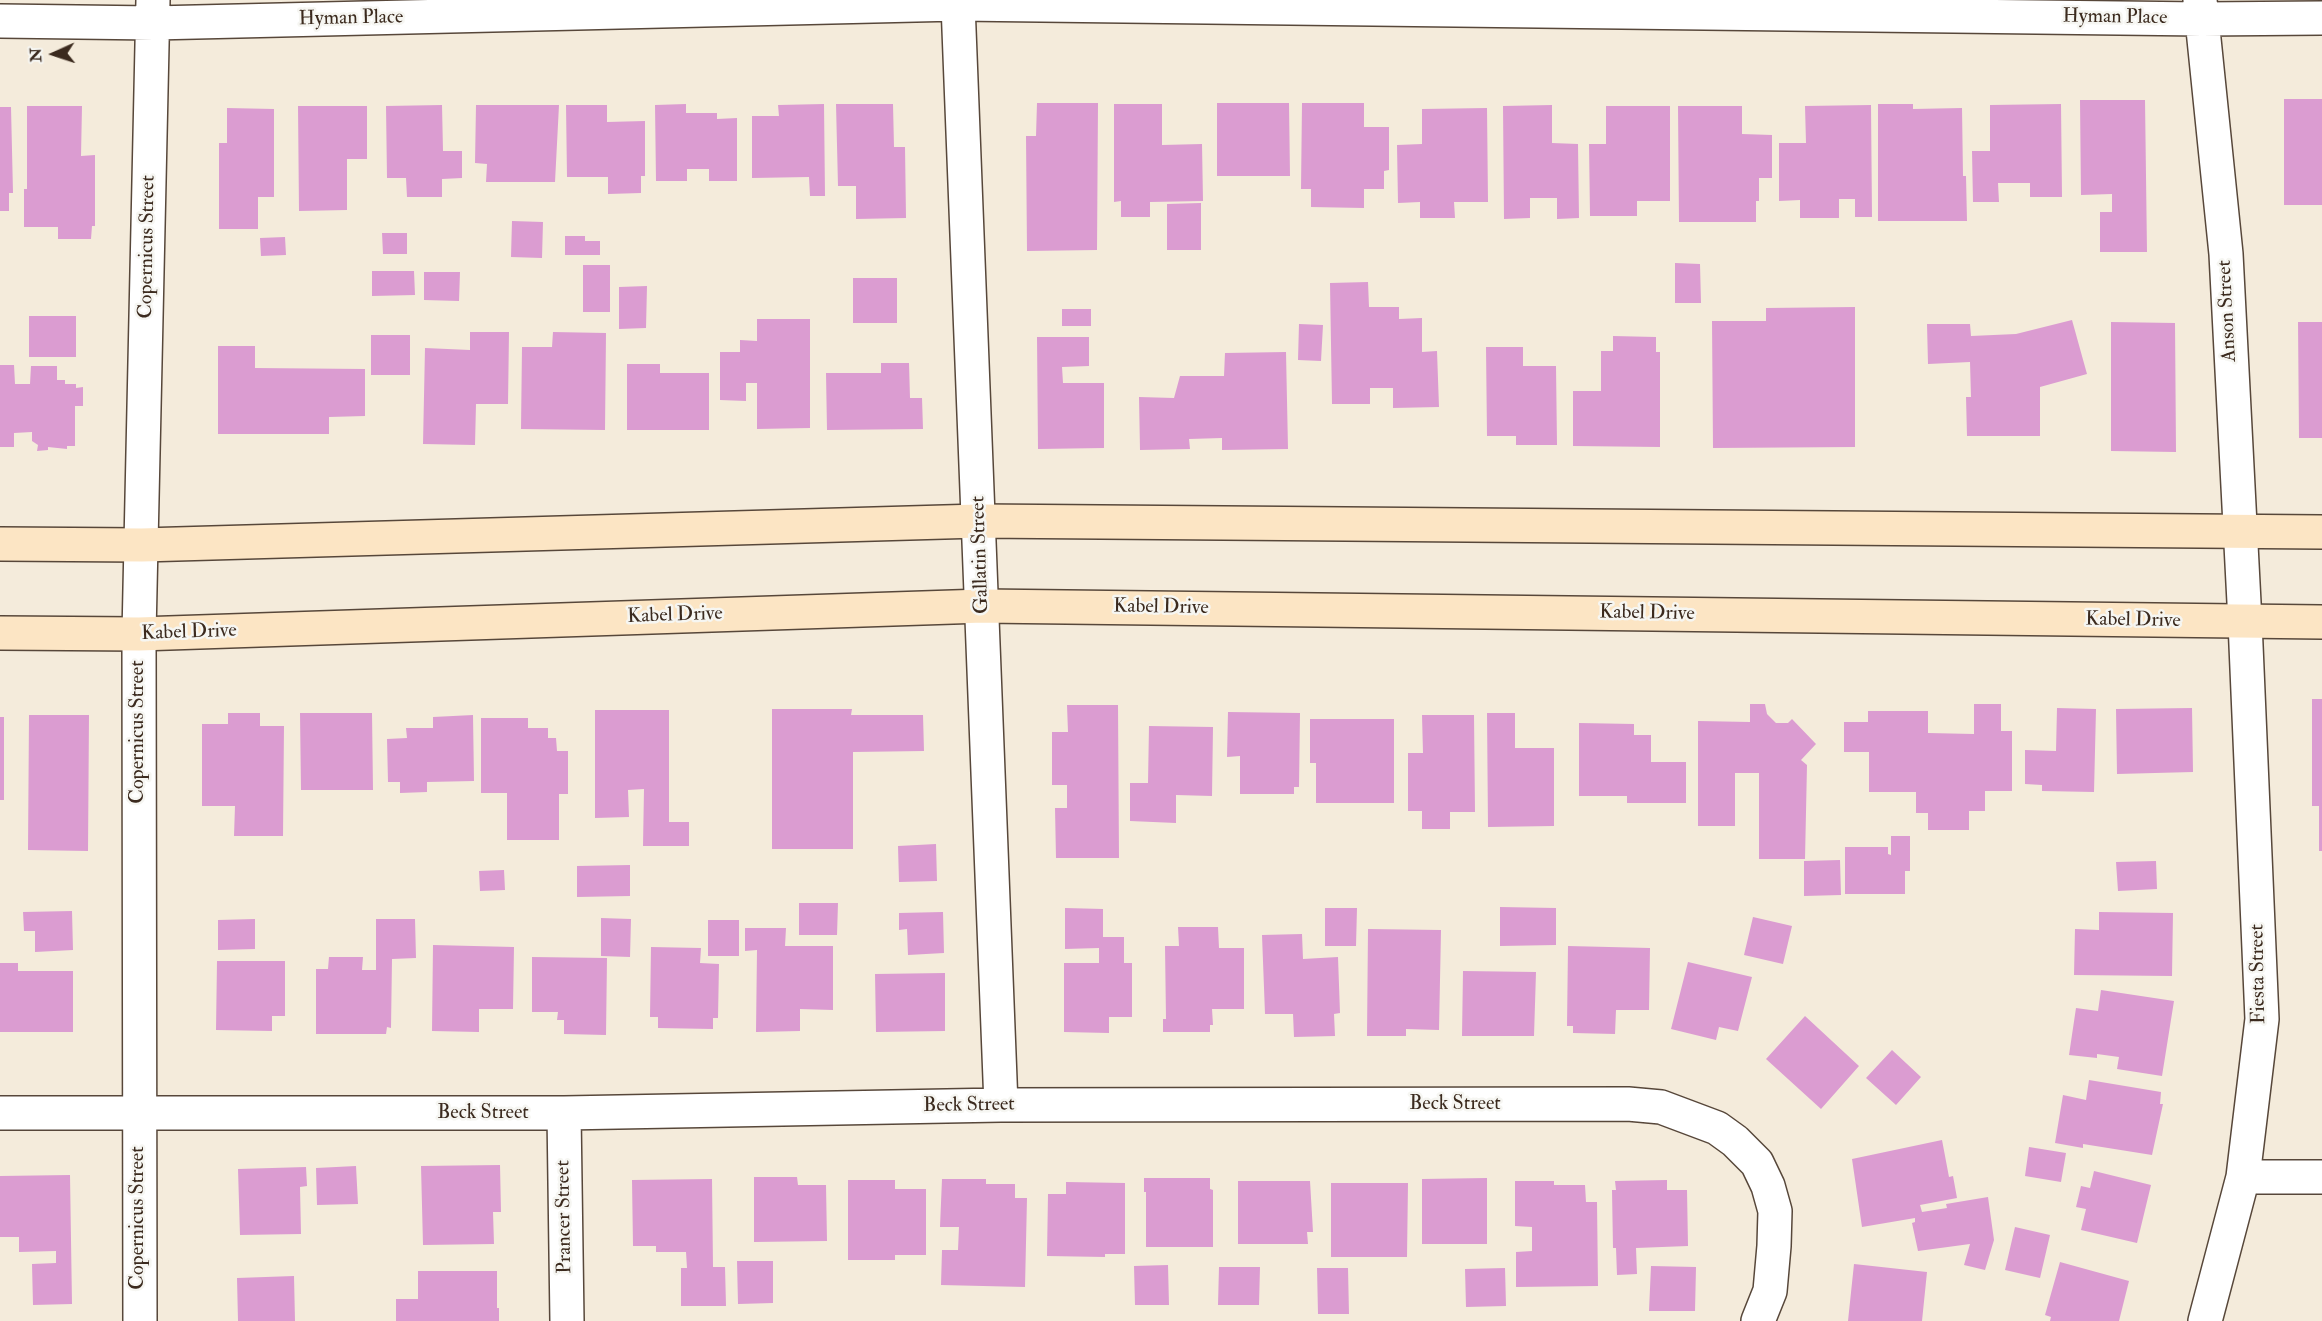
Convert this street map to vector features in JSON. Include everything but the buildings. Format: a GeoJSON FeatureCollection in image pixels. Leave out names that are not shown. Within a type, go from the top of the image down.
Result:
{"type":"FeatureCollection","features":[{"type":"Feature","properties":{"kind":"street","name":"Hyman Place"},"geometry":{"type":"LineString","coordinates":[[0,21],[153,12],[957,4],[2201,9],[2322,18]]}},
{"type":"Feature","properties":{"kind":"street","name":"Gallatin Street"},"geometry":{"type":"LineString","coordinates":[[957,4],[983,606],[1001,1105]]}},
{"type":"Feature","properties":{"kind":"street","name":"Anson Street"},"geometry":{"type":"LineString","coordinates":[[2201,9],[2226,254],[2245,622]]}},
{"type":"Feature","properties":{"kind":"street","name":"Copernicus Street"},"geometry":{"type":"LineString","coordinates":[[140,1321],[139,634],[153,12]]}},
{"type":"Feature","properties":{"kind":"street"},"geometry":{"type":"LineString","coordinates":[[0,544],[142,545],[979,521],[2322,532]]}},
{"type":"Feature","properties":{"kind":"street","name":"Kabel Drive"},"geometry":{"type":"LineString","coordinates":[[0,633],[139,634],[983,606],[2322,622]]}},
{"type":"Feature","properties":{"kind":"street","name":"Fiesta Street"},"geometry":{"type":"LineString","coordinates":[[2205,1321],[2243,1177],[2262,1019],[2245,622]]}},
{"type":"Feature","properties":{"kind":"street","name":"Beck Street"},"geometry":{"type":"LineString","coordinates":[[0,1113],[564,1113],[1001,1105],[1628,1104],[1661,1107],[1717,1128],[1736,1141],[1756,1163],[1768,1186],[1775,1211],[1774,1246],[1770,1291],[1758,1321]]}},
{"type":"Feature","properties":{"kind":"street","name":"Prancer Street"},"geometry":{"type":"LineString","coordinates":[[564,1113],[567,1321]]}},
{"type":"Feature","properties":{"kind":"street"},"geometry":{"type":"LineString","coordinates":[[2243,1177],[2322,1177]]}}]}
